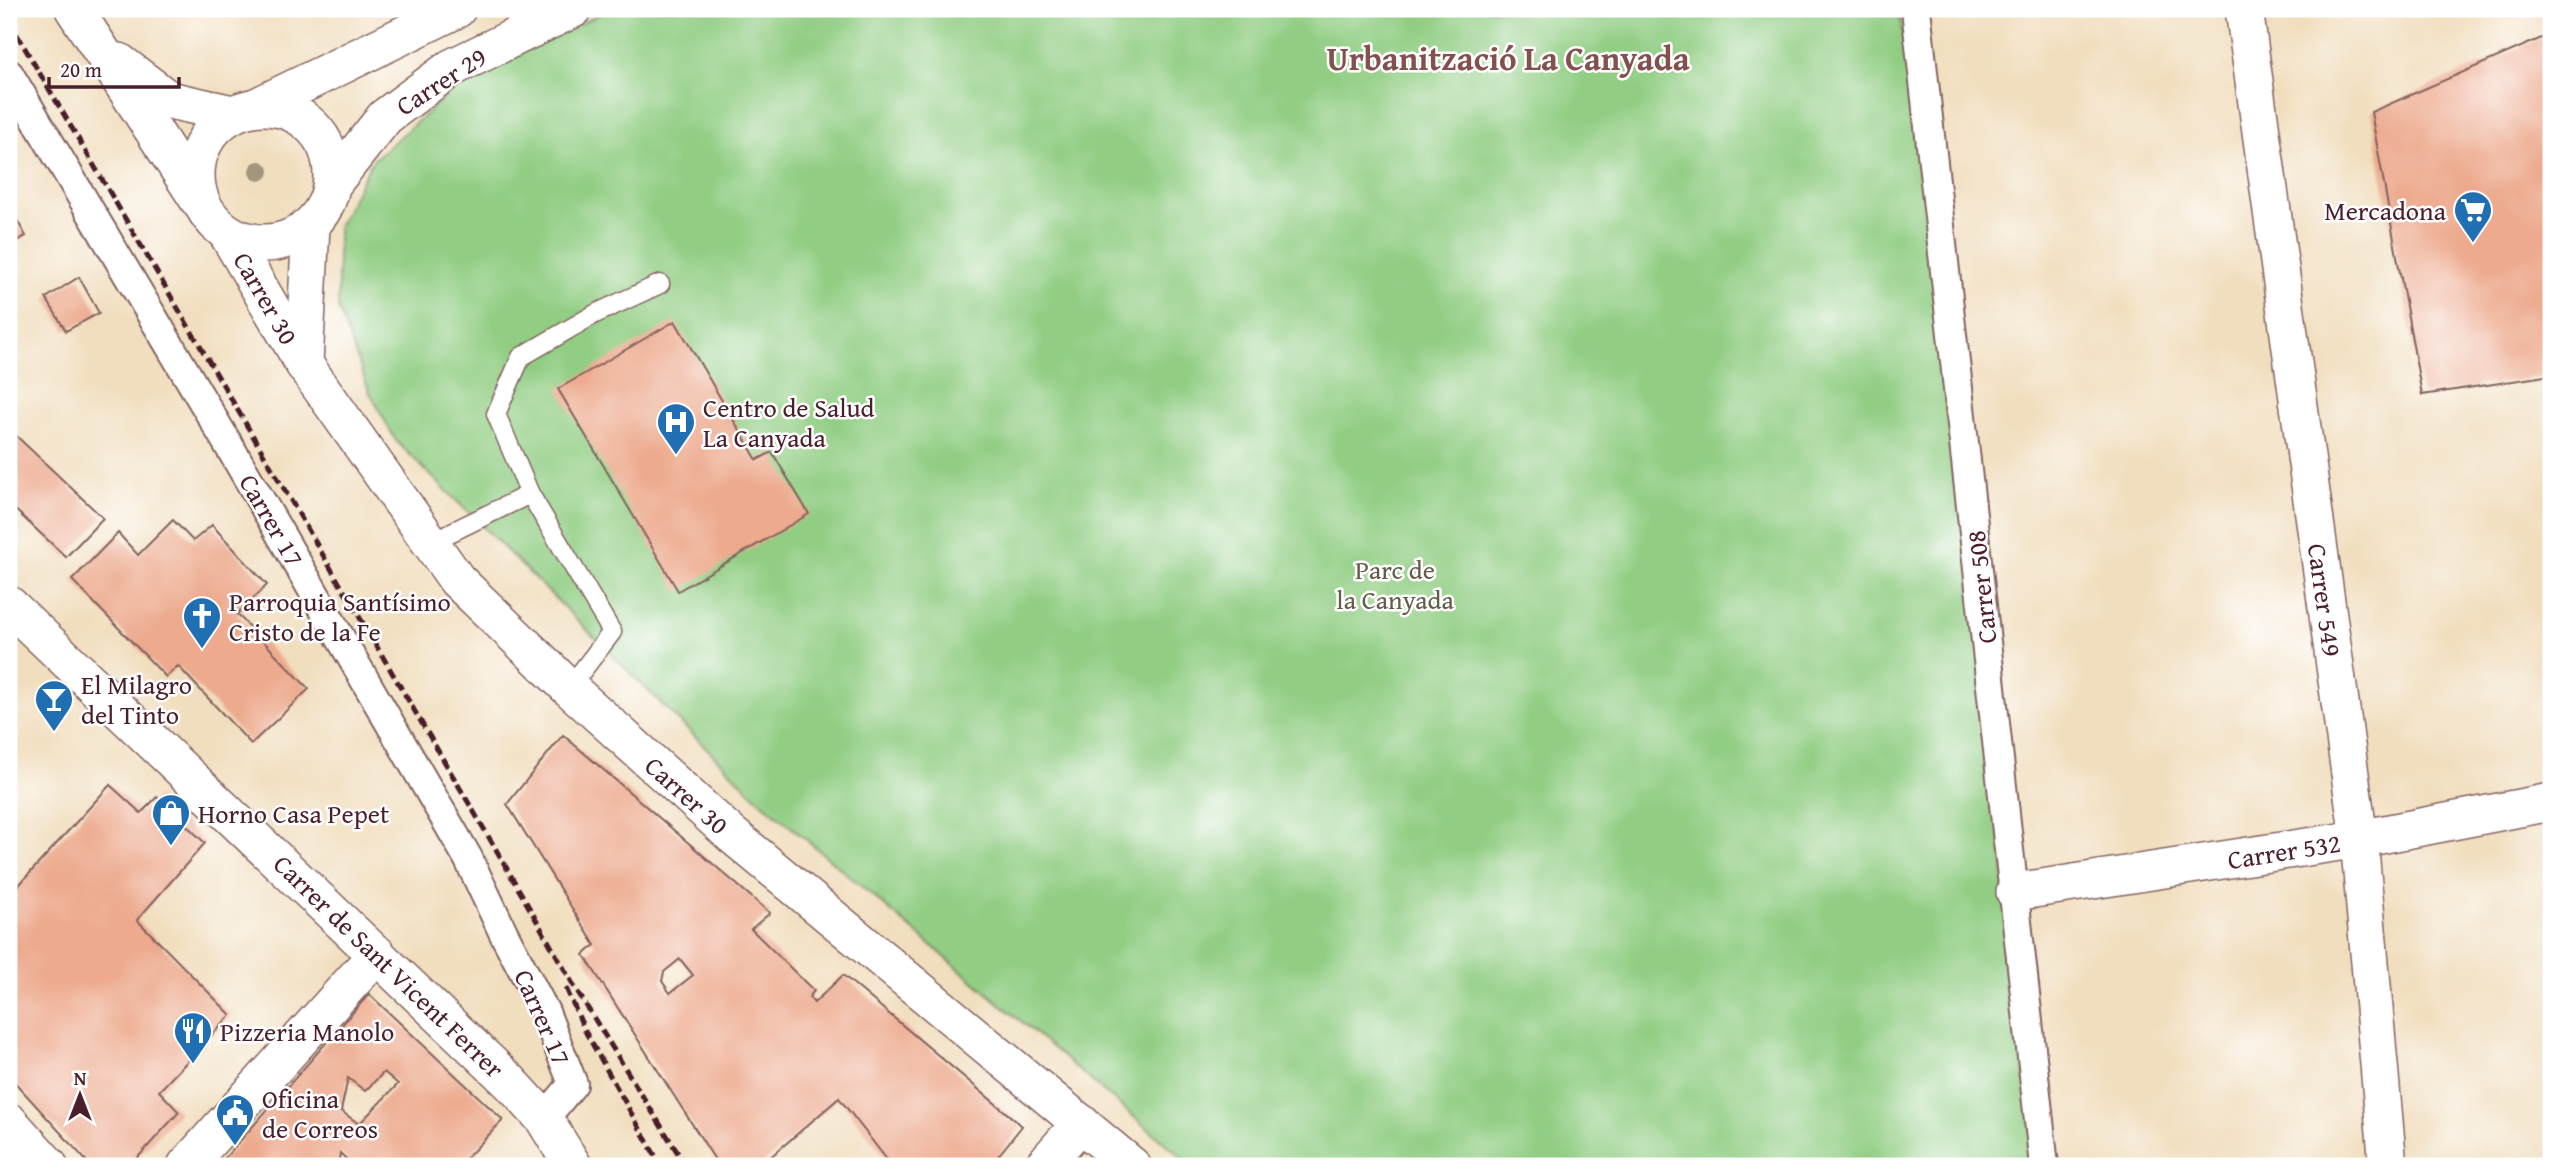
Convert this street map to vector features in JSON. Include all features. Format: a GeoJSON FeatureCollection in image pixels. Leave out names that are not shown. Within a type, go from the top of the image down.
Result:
{"type":"FeatureCollection","features":[{"type":"Feature","properties":{"kind":"street"},"geometry":{"type":"LineString","coordinates":[[74,9],[95,45],[218,224],[249,241],[273,243],[296,236],[311,225],[325,207],[332,184],[331,160],[319,134],[302,117],[280,109],[244,111],[169,100],[95,45]]}},
{"type":"Feature","properties":{"kind":"street","name":"Carrer 29"},"geometry":{"type":"LineString","coordinates":[[244,111],[457,9]]}},
{"type":"Feature","properties":{"kind":"street","name":"Carrer 29"},"geometry":{"type":"LineString","coordinates":[[332,184],[385,117],[451,68],[573,9]]}},
{"type":"Feature","properties":{"kind":"street","name":"Carrer 508"},"geometry":{"type":"LineString","coordinates":[[1916,9],[2044,1166]]}},
{"type":"Feature","properties":{"kind":"street","name":"Carrer 549"},"geometry":{"type":"LineString","coordinates":[[2238,18],[2359,839],[2388,1166]]}},
{"type":"Feature","properties":{"kind":"street","name":"Carrer 17"},"geometry":{"type":"LineString","coordinates":[[9,74],[468,858],[545,1012],[573,1084],[544,1119]]}},
{"type":"Feature","properties":{"kind":"street"},"geometry":{"type":"LineString","coordinates":[[218,224],[198,193],[196,170],[202,147],[215,128],[244,111]]}},
{"type":"Feature","properties":{"kind":"street","name":"Carrer 30"},"geometry":{"type":"LineString","coordinates":[[218,224],[304,364],[457,580],[569,688],[731,834],[1132,1166]]}},
{"type":"Feature","properties":{"kind":"street","name":"Carrer 30"},"geometry":{"type":"LineString","coordinates":[[304,364],[311,225]]}},
{"type":"Feature","properties":{"kind":"street","name":"Carrer de Sant Vicent Ferrer"},"geometry":{"type":"LineString","coordinates":[[9,606],[510,1082],[544,1119],[571,1166]]}},
{"type":"Feature","properties":{"kind":"street","name":"Carrer 532"},"geometry":{"type":"LineString","coordinates":[[2015,892],[2359,839],[2551,802]]}},
{"type":"Feature","properties":{"kind":"street"},"geometry":{"type":"LineString","coordinates":[[186,1166],[377,954]]}},
{"type":"Feature","properties":{"kind":"street"},"geometry":{"type":"LineString","coordinates":[[9,1122],[49,1166]]}},
{"type":"Feature","properties":{"kind":"street"},"geometry":{"type":"LineString","coordinates":[[1043,1166],[1082,1123]]}},
{"type":"Feature","properties":{"kind":"lane"},"geometry":{"type":"LineString","coordinates":[[569,688],[612,632],[530,494],[496,414],[522,357],[595,314],[660,284]]}},
{"type":"Feature","properties":{"kind":"lane"},"geometry":{"type":"LineString","coordinates":[[430,542],[530,494]]}},
{"type":"Feature","properties":{"kind":"green space","name":"Parc de la Canyada"},"geometry":{"type":"Polygon","coordinates":[[[611,9],[1899,9],[1946,328],[2035,1166],[1192,1166],[757,798],[396,441],[370,393],[338,308],[338,227],[372,161],[473,73],[611,9]]]}},
{"type":"Feature","properties":{"kind":"building","name":"Mercadona"},"geometry":{"type":"Polygon","coordinates":[[[2551,34],[2551,375],[2422,395],[2371,112],[2551,34]]]}},
{"type":"Feature","properties":{"kind":"building"},"geometry":{"type":"Polygon","coordinates":[[[9,206],[26,236],[9,245],[9,206]]]}},
{"type":"Feature","properties":{"kind":"building"},"geometry":{"type":"Polygon","coordinates":[[[79,277],[99,313],[66,331],[46,298],[79,277]]]}},
{"type":"Feature","properties":{"kind":"building","name":"Centro de Salud La Canyada"},"geometry":{"type":"Polygon","coordinates":[[[675,321],[757,460],[772,452],[809,514],[678,591],[558,389],[675,321]]]}},
{"type":"Feature","properties":{"kind":"building"},"geometry":{"type":"Polygon","coordinates":[[[9,429],[103,518],[66,557],[9,504],[9,429]]]}},
{"type":"Feature","properties":{"kind":"building"},"geometry":{"type":"Polygon","coordinates":[[[173,520],[193,541],[212,525],[267,585],[237,614],[309,689],[251,744],[178,666],[166,677],[72,580],[118,533],[138,555],[173,520]]]}},
{"type":"Feature","properties":{"kind":"building"},"geometry":{"type":"Polygon","coordinates":[[[563,735],[770,913],[751,929],[814,991],[809,997],[814,1003],[843,975],[1022,1126],[990,1166],[881,1166],[888,1161],[839,1098],[760,1166],[719,1166],[584,955],[595,945],[507,804],[563,735]],[[680,959],[664,972],[662,981],[670,993],[693,975],[680,959]]]}},
{"type":"Feature","properties":{"kind":"building"},"geometry":{"type":"Polygon","coordinates":[[[110,785],[141,813],[157,797],[205,843],[137,920],[231,1015],[159,1091],[179,1112],[130,1166],[91,1166],[9,1076],[9,896],[110,785]]]}},
{"type":"Feature","properties":{"kind":"building"},"geometry":{"type":"Polygon","coordinates":[[[369,994],[503,1120],[459,1166],[354,1166],[340,1153],[338,1166],[218,1166],[369,994]],[[384,1072],[365,1091],[348,1078],[341,1111],[359,1124],[398,1084],[384,1072]]]}},
{"type":"Feature","properties":{"kind":"railway"},"geometry":{"type":"LineString","coordinates":[[9,21],[574,986],[686,1166]]}},
{"type":"Feature","properties":{"kind":"railway"},"geometry":{"type":"LineString","coordinates":[[566,988],[585,1031],[661,1166]]}},
{"type":"Feature","properties":{"kind":"place","name":"Mercadona"},"geometry":{"type":"Point","coordinates":[2473,244]}},
{"type":"Feature","properties":{"kind":"place","name":"Centro de Salud La Canyada"},"geometry":{"type":"Point","coordinates":[676,456]}},
{"type":"Feature","properties":{"kind":"place","name":"Parroquia Santísimo Cristo de la Fe"},"geometry":{"type":"Point","coordinates":[202,650]}},
{"type":"Feature","properties":{"kind":"place","name":"El Milagro del Tinto"},"geometry":{"type":"Point","coordinates":[54,733]}},
{"type":"Feature","properties":{"kind":"place","name":"Horno Casa Pepet"},"geometry":{"type":"Point","coordinates":[171,847]}},
{"type":"Feature","properties":{"kind":"place","name":"Pizzeria Manolo"},"geometry":{"type":"Point","coordinates":[193,1065]}},
{"type":"Feature","properties":{"kind":"place","name":"Oficina de Correos"},"geometry":{"type":"Point","coordinates":[235,1147]}},
{"type":"Feature","properties":{"kind":"district","name":"Urbanització La Canyada"},"geometry":{"type":"Point","coordinates":[1508,58]}}]}
